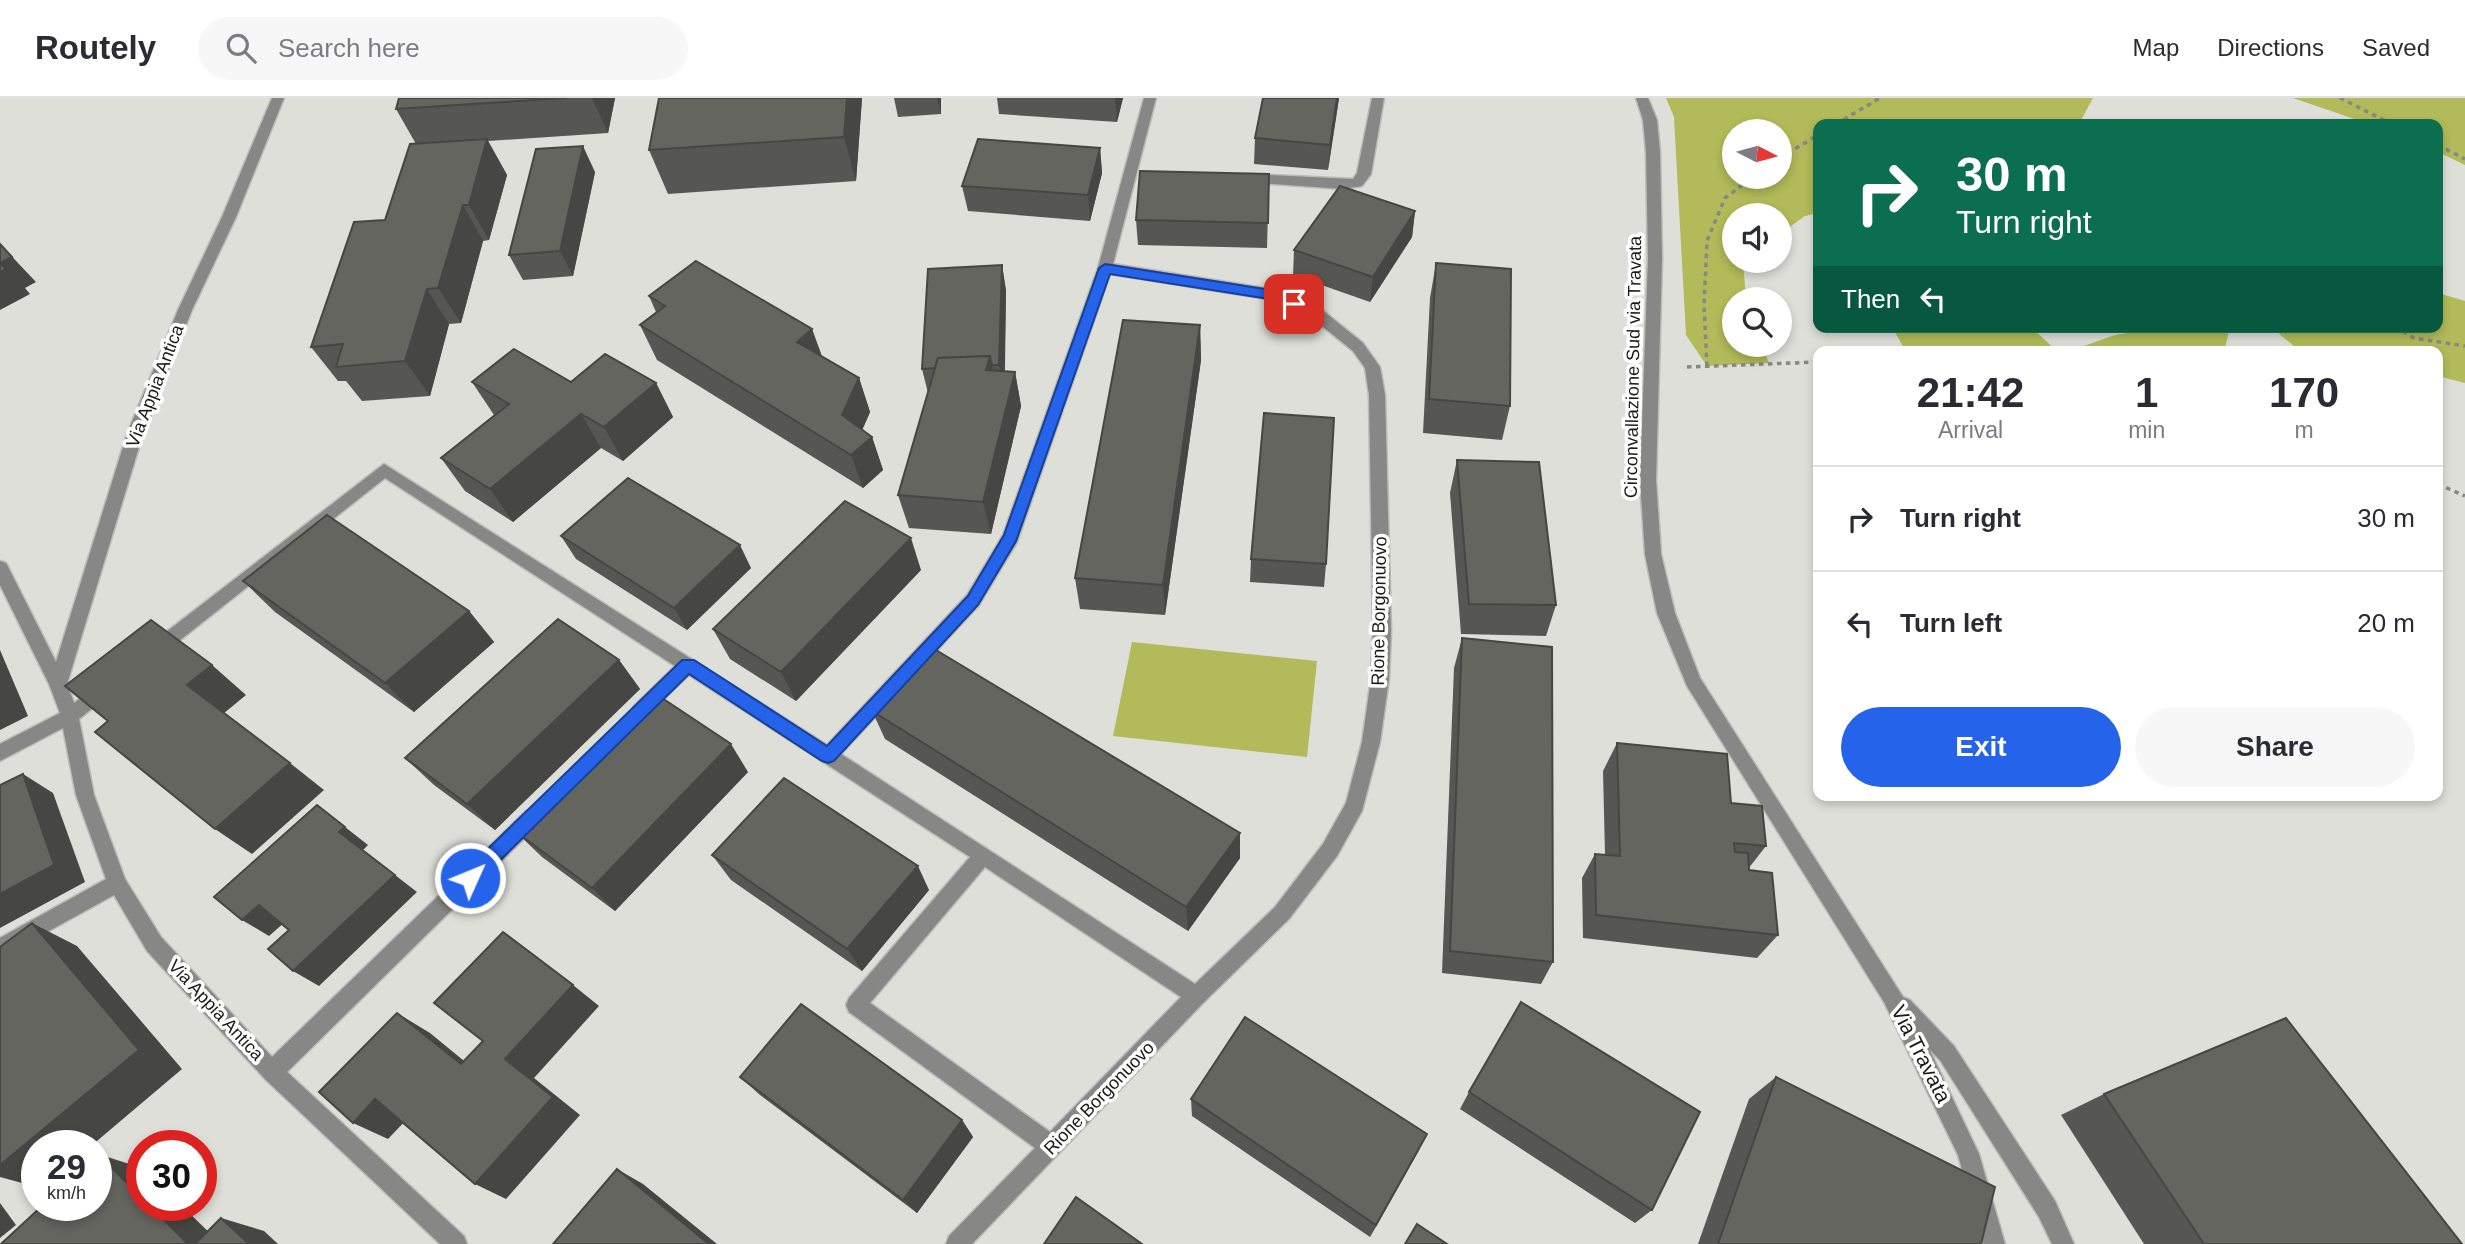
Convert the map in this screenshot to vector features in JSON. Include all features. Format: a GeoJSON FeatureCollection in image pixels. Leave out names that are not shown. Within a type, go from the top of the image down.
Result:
{"type":"FeatureCollection","features":[{"type":"Feature","properties":{"kind":"street","name":"Via Appia Antica"},"geometry":{"type":"LineString","coordinates":[[58,684],[135,434],[184,310],[244,182],[278,98]]}},
{"type":"Feature","properties":{"kind":"street"},"geometry":{"type":"LineString","coordinates":[[828,756],[973,600],[1011,537],[1138,172],[1150,98]]}},
{"type":"Feature","properties":{"kind":"street"},"geometry":{"type":"LineString","coordinates":[[1237,178],[1357,183],[1364,174],[1378,98]]}},
{"type":"Feature","properties":{"kind":"street","name":"Circonvallazione Sud via Travata"},"geometry":{"type":"LineString","coordinates":[[1642,98],[1650,120],[1653,152],[1655,259],[1648,480],[1653,554],[1667,613],[1693,681],[1891,995]]}},
{"type":"Feature","properties":{"kind":"street","name":"Rione Borgonuovo"},"geometry":{"type":"LineString","coordinates":[[957,1244],[1196,996],[1282,913],[1330,850],[1355,805],[1371,742],[1380,679],[1382,631],[1377,395],[1372,367],[1358,348],[1316,313],[1271,294],[1105,268]]}},
{"type":"Feature","properties":{"kind":"street"},"geometry":{"type":"LineString","coordinates":[[135,665],[384,470],[983,855],[1196,996]]}},
{"type":"Feature","properties":{"kind":"street","name":"Via Appia Antica"},"geometry":{"type":"LineString","coordinates":[[0,568],[7,596],[58,684],[70,716],[85,795],[117,883],[155,944],[272,1072],[331,1124],[456,1244]]}},
{"type":"Feature","properties":{"kind":"street"},"geometry":{"type":"LineString","coordinates":[[629,723],[688,665]]}},
{"type":"Feature","properties":{"kind":"street"},"geometry":{"type":"LineString","coordinates":[[0,753],[70,716],[113,682]]}},
{"type":"Feature","properties":{"kind":"street"},"geometry":{"type":"LineString","coordinates":[[272,1072],[550,800]]}},
{"type":"Feature","properties":{"kind":"street"},"geometry":{"type":"LineString","coordinates":[[983,855],[856,1005],[1052,1147]]}},
{"type":"Feature","properties":{"kind":"street"},"geometry":{"type":"LineString","coordinates":[[0,949],[117,883]]}},
{"type":"Feature","properties":{"kind":"street","name":"Via Travata"},"geometry":{"type":"LineString","coordinates":[[1891,995],[1968,1154],[1994,1244]]}},
{"type":"Feature","properties":{"kind":"street","name":"Via Travata"},"geometry":{"type":"LineString","coordinates":[[1891,995],[1947,1052],[2047,1209],[2063,1244]]}},
{"type":"Feature","properties":{"kind":"path"},"geometry":{"type":"LineString","coordinates":[[1844,119],[1880,98]]}},
{"type":"Feature","properties":{"kind":"path"},"geometry":{"type":"LineString","coordinates":[[2340,98],[2382,119]]}},
{"type":"Feature","properties":{"kind":"path"},"geometry":{"type":"LineString","coordinates":[[1792,151],[1813,138]]}},
{"type":"Feature","properties":{"kind":"path"},"geometry":{"type":"LineString","coordinates":[[2443,148],[2465,159]]}},
{"type":"Feature","properties":{"kind":"path"},"geometry":{"type":"LineString","coordinates":[[1707,366],[1704,305],[1707,241],[1725,198],[1737,189]]}},
{"type":"Feature","properties":{"kind":"path"},"geometry":{"type":"LineString","coordinates":[[2405,333],[2414,338],[2465,346]]}},
{"type":"Feature","properties":{"kind":"path"},"geometry":{"type":"LineString","coordinates":[[1651,368],[1813,362]]}},
{"type":"Feature","properties":{"kind":"path"},"geometry":{"type":"LineString","coordinates":[[2443,486],[2465,496]]}},
{"type":"Feature","properties":{"kind":"green space"},"geometry":{"type":"Polygon","coordinates":[[[1666,98],[2093,98],[2082,119],[1813,119],[1813,214],[1805,216],[1792,225],[1792,203],[1722,203],[1722,273],[1744,273],[1745,287],[1722,287],[1722,357],[1767,357],[1769,363],[1707,366],[1686,335],[1674,117],[1666,98]]]}},
{"type":"Feature","properties":{"kind":"green space"},"geometry":{"type":"Polygon","coordinates":[[[2293,98],[2465,98],[2465,165],[2443,154],[2443,119],[2354,119],[2293,98]]]}},
{"type":"Feature","properties":{"kind":"green space"},"geometry":{"type":"Polygon","coordinates":[[[2443,294],[2465,301],[2465,383],[2443,377],[2443,346],[2294,346],[2278,333],[2443,333],[2443,294]]]}},
{"type":"Feature","properties":{"kind":"green space"},"geometry":{"type":"Polygon","coordinates":[[[1896,333],[2037,333],[2052,346],[1903,346],[1896,333]]]}},
{"type":"Feature","properties":{"kind":"green space"},"geometry":{"type":"Polygon","coordinates":[[[2229,333],[2225,346],[2084,346],[2115,335],[2229,333]]]}},
{"type":"Feature","properties":{"kind":"green space"},"geometry":{"type":"Polygon","coordinates":[[[1132,642],[1317,661],[1307,757],[1113,736],[1132,642]]]}},
{"type":"Feature","properties":{"kind":"building"},"geometry":{"type":"Polygon","coordinates":[[[399,98],[566,98],[396,109],[399,98]]]}},
{"type":"Feature","properties":{"kind":"building"},"geometry":{"type":"Polygon","coordinates":[[[659,98],[847,98],[844,137],[649,150],[659,98]]]}},
{"type":"Feature","properties":{"kind":"building"},"geometry":{"type":"Polygon","coordinates":[[[1263,98],[1337,98],[1330,145],[1255,138],[1263,98]]]}},
{"type":"Feature","properties":{"kind":"building"},"geometry":{"type":"Polygon","coordinates":[[[487,139],[469,205],[463,205],[438,288],[427,289],[405,361],[336,367],[343,344],[311,347],[354,222],[385,220],[410,144],[487,139]]]}},
{"type":"Feature","properties":{"kind":"building"},"geometry":{"type":"Polygon","coordinates":[[[978,139],[1100,148],[1088,195],[962,186],[978,139]]]}},
{"type":"Feature","properties":{"kind":"building"},"geometry":{"type":"Polygon","coordinates":[[[583,146],[560,251],[509,255],[536,149],[583,146]]]}},
{"type":"Feature","properties":{"kind":"building"},"geometry":{"type":"Polygon","coordinates":[[[1140,171],[1269,174],[1268,223],[1136,220],[1140,171]]]}},
{"type":"Feature","properties":{"kind":"building"},"geometry":{"type":"Polygon","coordinates":[[[1340,186],[1415,211],[1373,277],[1294,250],[1340,186]]]}},
{"type":"Feature","properties":{"kind":"building"},"geometry":{"type":"Polygon","coordinates":[[[0,244],[12,257],[0,263],[0,244]]]}},
{"type":"Feature","properties":{"kind":"building"},"geometry":{"type":"Polygon","coordinates":[[[696,261],[812,329],[797,342],[859,378],[842,415],[872,437],[851,455],[640,325],[665,306],[649,296],[696,261]]]}},
{"type":"Feature","properties":{"kind":"building"},"geometry":{"type":"Polygon","coordinates":[[[1436,263],[1511,269],[1510,406],[1429,399],[1436,263]]]}},
{"type":"Feature","properties":{"kind":"building"},"geometry":{"type":"Polygon","coordinates":[[[1002,265],[999,365],[992,365],[990,356],[938,358],[935,368],[922,369],[928,269],[1002,265]]]}},
{"type":"Feature","properties":{"kind":"building"},"geometry":{"type":"Polygon","coordinates":[[[1123,320],[1200,325],[1163,585],[1075,578],[1123,320]]]}},
{"type":"Feature","properties":{"kind":"building"},"geometry":{"type":"Polygon","coordinates":[[[514,349],[571,382],[605,354],[656,383],[604,427],[581,414],[490,489],[441,458],[509,404],[472,382],[514,349]]]}},
{"type":"Feature","properties":{"kind":"building"},"geometry":{"type":"Polygon","coordinates":[[[990,356],[986,370],[1015,372],[983,502],[898,495],[938,358],[990,356]]]}},
{"type":"Feature","properties":{"kind":"building"},"geometry":{"type":"Polygon","coordinates":[[[1264,413],[1334,418],[1326,564],[1251,559],[1264,413]]]}},
{"type":"Feature","properties":{"kind":"building"},"geometry":{"type":"Polygon","coordinates":[[[1457,460],[1539,462],[1556,605],[1469,604],[1457,460]]]}},
{"type":"Feature","properties":{"kind":"building"},"geometry":{"type":"Polygon","coordinates":[[[628,478],[740,545],[674,608],[561,536],[628,478]]]}},
{"type":"Feature","properties":{"kind":"building"},"geometry":{"type":"Polygon","coordinates":[[[845,501],[911,538],[781,672],[713,629],[845,501]]]}},
{"type":"Feature","properties":{"kind":"building"},"geometry":{"type":"Polygon","coordinates":[[[327,515],[469,611],[385,683],[243,581],[327,515]]]}},
{"type":"Feature","properties":{"kind":"building"},"geometry":{"type":"Polygon","coordinates":[[[558,619],[619,660],[467,804],[405,758],[558,619]]]}},
{"type":"Feature","properties":{"kind":"building"},"geometry":{"type":"Polygon","coordinates":[[[151,620],[212,665],[187,685],[290,763],[215,829],[95,732],[108,721],[65,686],[151,620]]]}},
{"type":"Feature","properties":{"kind":"building"},"geometry":{"type":"Polygon","coordinates":[[[1462,638],[1552,647],[1553,962],[1450,951],[1462,638]]]}},
{"type":"Feature","properties":{"kind":"building"},"geometry":{"type":"Polygon","coordinates":[[[931,647],[1240,833],[1186,907],[872,711],[931,647]]]}},
{"type":"Feature","properties":{"kind":"building"},"geometry":{"type":"Polygon","coordinates":[[[656,694],[731,744],[592,888],[516,832],[656,694]]]}},
{"type":"Feature","properties":{"kind":"building"},"geometry":{"type":"Polygon","coordinates":[[[1617,743],[1727,754],[1731,803],[1762,806],[1766,846],[1734,843],[1735,852],[1748,853],[1749,870],[1772,873],[1778,935],[1596,915],[1595,854],[1620,856],[1617,743]]]}},
{"type":"Feature","properties":{"kind":"building"},"geometry":{"type":"Polygon","coordinates":[[[23,774],[54,865],[0,894],[0,785],[23,774]]]}},
{"type":"Feature","properties":{"kind":"building"},"geometry":{"type":"Polygon","coordinates":[[[784,778],[918,866],[847,949],[712,855],[784,778]]]}},
{"type":"Feature","properties":{"kind":"building"},"geometry":{"type":"Polygon","coordinates":[[[317,805],[345,827],[339,832],[395,875],[293,971],[268,949],[289,930],[259,905],[242,920],[214,897],[317,805]]]}},
{"type":"Feature","properties":{"kind":"building"},"geometry":{"type":"Polygon","coordinates":[[[32,923],[139,1050],[42,1130],[21,1130],[21,1148],[0,1165],[0,947],[32,923]]]}},
{"type":"Feature","properties":{"kind":"building"},"geometry":{"type":"Polygon","coordinates":[[[503,932],[573,985],[505,1059],[553,1097],[475,1184],[375,1099],[353,1123],[319,1092],[397,1013],[461,1064],[483,1041],[434,1003],[503,932]]]}},
{"type":"Feature","properties":{"kind":"building"},"geometry":{"type":"Polygon","coordinates":[[[1521,1002],[1700,1112],[1652,1210],[1469,1092],[1521,1002]]]}},
{"type":"Feature","properties":{"kind":"building"},"geometry":{"type":"Polygon","coordinates":[[[801,1004],[962,1120],[903,1200],[740,1077],[801,1004]]]}},
{"type":"Feature","properties":{"kind":"building"},"geometry":{"type":"Polygon","coordinates":[[[1245,1017],[1427,1134],[1376,1225],[1191,1099],[1245,1017]]]}},
{"type":"Feature","properties":{"kind":"building"},"geometry":{"type":"Polygon","coordinates":[[[2286,1018],[2462,1244],[2204,1244],[2104,1094],[2286,1018]]]}},
{"type":"Feature","properties":{"kind":"building"},"geometry":{"type":"Polygon","coordinates":[[[1776,1077],[1995,1187],[1981,1244],[1718,1244],[1776,1077]]]}},
{"type":"Feature","properties":{"kind":"building"},"geometry":{"type":"Polygon","coordinates":[[[112,1168],[126,1182],[126,1221],[165,1221],[188,1244],[1,1244],[26,1221],[112,1221],[112,1168]]]}},
{"type":"Feature","properties":{"kind":"building"},"geometry":{"type":"Polygon","coordinates":[[[617,1169],[709,1244],[553,1244],[617,1169]]]}},
{"type":"Feature","properties":{"kind":"building"},"geometry":{"type":"Polygon","coordinates":[[[1076,1197],[1142,1244],[1044,1244],[1076,1197]]]}},
{"type":"Feature","properties":{"kind":"building"},"geometry":{"type":"Polygon","coordinates":[[[221,1218],[249,1244],[195,1244],[221,1218]]]}},
{"type":"Feature","properties":{"kind":"building"},"geometry":{"type":"Polygon","coordinates":[[[1417,1224],[1447,1244],[1405,1244],[1417,1224]]]}},
{"type":"Feature","properties":{"kind":"route"},"geometry":{"type":"LineString","coordinates":[[470,878],[688,665],[828,756],[973,600],[1011,537],[1105,268],[1271,294],[1294,304]]}}]}
